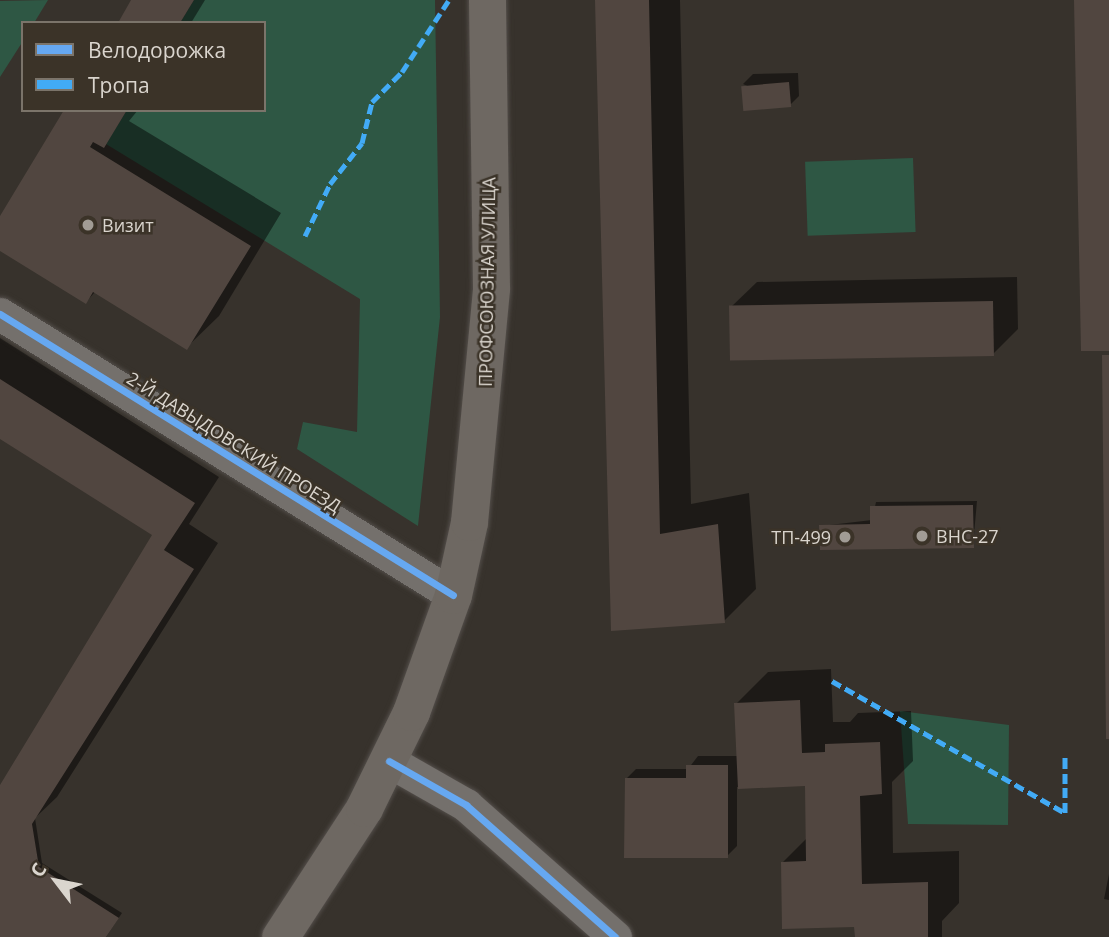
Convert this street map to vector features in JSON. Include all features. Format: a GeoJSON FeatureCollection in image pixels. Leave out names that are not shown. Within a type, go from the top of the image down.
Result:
{"type":"FeatureCollection","features":[{"type":"Feature","properties":{"kind":"main road","name":"ПРОФСОЮЗНАЯ УЛИЦА"},"geometry":{"type":"LineString","coordinates":[[280,937],[389,761],[453,595],[469,522],[488,366],[487,0]]}},
{"type":"Feature","properties":{"kind":"street","name":"2-Й ДАВЫДОВСКИЙ ПРОЕЗД"},"geometry":{"type":"LineString","coordinates":[[0,314],[453,595]]}},
{"type":"Feature","properties":{"kind":"street"},"geometry":{"type":"LineString","coordinates":[[389,761],[467,805],[615,937]]}},
{"type":"Feature","properties":{"kind":"green space"},"geometry":{"type":"Polygon","coordinates":[[[48,0],[35,21],[21,21],[21,44],[0,77],[0,1],[48,0]]]}},
{"type":"Feature","properties":{"kind":"green space"},"geometry":{"type":"Polygon","coordinates":[[[194,0],[435,0],[440,317],[418,526],[297,449],[303,422],[357,432],[360,299],[106,144],[126,112],[266,112],[266,21],[181,21],[194,0]]]}},
{"type":"Feature","properties":{"kind":"green space"},"geometry":{"type":"Polygon","coordinates":[[[913,158],[916,232],[808,236],[805,162],[913,158]]]}},
{"type":"Feature","properties":{"kind":"green space"},"geometry":{"type":"Polygon","coordinates":[[[900,711],[1009,725],[1008,825],[908,824],[900,711]]]}},
{"type":"Feature","properties":{"kind":"building"},"geometry":{"type":"Polygon","coordinates":[[[131,0],[194,0],[181,21],[119,21],[131,0]]]}},
{"type":"Feature","properties":{"kind":"building"},"geometry":{"type":"Polygon","coordinates":[[[595,0],[649,0],[660,534],[718,524],[725,623],[611,631],[595,0]]]}},
{"type":"Feature","properties":{"kind":"building"},"geometry":{"type":"Polygon","coordinates":[[[1074,0],[1109,0],[1109,351],[1081,351],[1074,0]]]}},
{"type":"Feature","properties":{"kind":"building"},"geometry":{"type":"Polygon","coordinates":[[[789,82],[791,107],[743,111],[741,86],[789,82]]]}},
{"type":"Feature","properties":{"kind":"building"},"geometry":{"type":"Polygon","coordinates":[[[63,112],[126,112],[104,148],[93,142],[90,147],[251,246],[187,350],[93,292],[86,304],[0,251],[0,216],[63,112]]]}},
{"type":"Feature","properties":{"kind":"building"},"geometry":{"type":"Polygon","coordinates":[[[993,301],[994,356],[730,361],[729,306],[993,301]]]}},
{"type":"Feature","properties":{"kind":"building"},"geometry":{"type":"Polygon","coordinates":[[[1102,355],[1109,355],[1109,739],[1106,739],[1102,355]]]}},
{"type":"Feature","properties":{"kind":"building"},"geometry":{"type":"Polygon","coordinates":[[[0,379],[195,503],[164,550],[194,569],[32,824],[39,867],[119,918],[106,937],[0,937],[0,785],[152,535],[0,439],[0,379]]]}},
{"type":"Feature","properties":{"kind":"building","name":"ВНС-27"},"geometry":{"type":"Polygon","coordinates":[[[973,505],[974,548],[820,550],[819,525],[870,524],[870,506],[973,505]]]}},
{"type":"Feature","properties":{"kind":"building"},"geometry":{"type":"Polygon","coordinates":[[[800,700],[802,753],[825,752],[825,744],[880,742],[882,794],[860,796],[862,884],[928,882],[928,937],[855,937],[854,927],[782,929],[781,862],[806,861],[805,786],[738,789],[734,703],[800,700]]]}},
{"type":"Feature","properties":{"kind":"building"},"geometry":{"type":"Polygon","coordinates":[[[686,765],[728,765],[728,858],[624,858],[625,778],[686,778],[686,765]]]}},
{"type":"Feature","properties":{"kind":"marked path"},"geometry":{"type":"LineString","coordinates":[[305,236],[330,184],[362,143],[372,102],[402,72],[449,0]]}},
{"type":"Feature","properties":{"kind":"marked path"},"geometry":{"type":"LineString","coordinates":[[832,681],[1065,813],[1065,757]]}},
{"type":"Feature","properties":{"kind":"cycle path"},"geometry":{"type":"LineString","coordinates":[[0,314],[453,595]]}},
{"type":"Feature","properties":{"kind":"cycle path"},"geometry":{"type":"LineString","coordinates":[[389,761],[466,805],[615,937]]}},
{"type":"Feature","properties":{"kind":"place","name":"Визит"},"geometry":{"type":"Point","coordinates":[88,225]}},
{"type":"Feature","properties":{"kind":"place","name":"ВНС-27"},"geometry":{"type":"Point","coordinates":[922,536]}},
{"type":"Feature","properties":{"kind":"place","name":"ТП-499"},"geometry":{"type":"Point","coordinates":[845,537]}}]}
